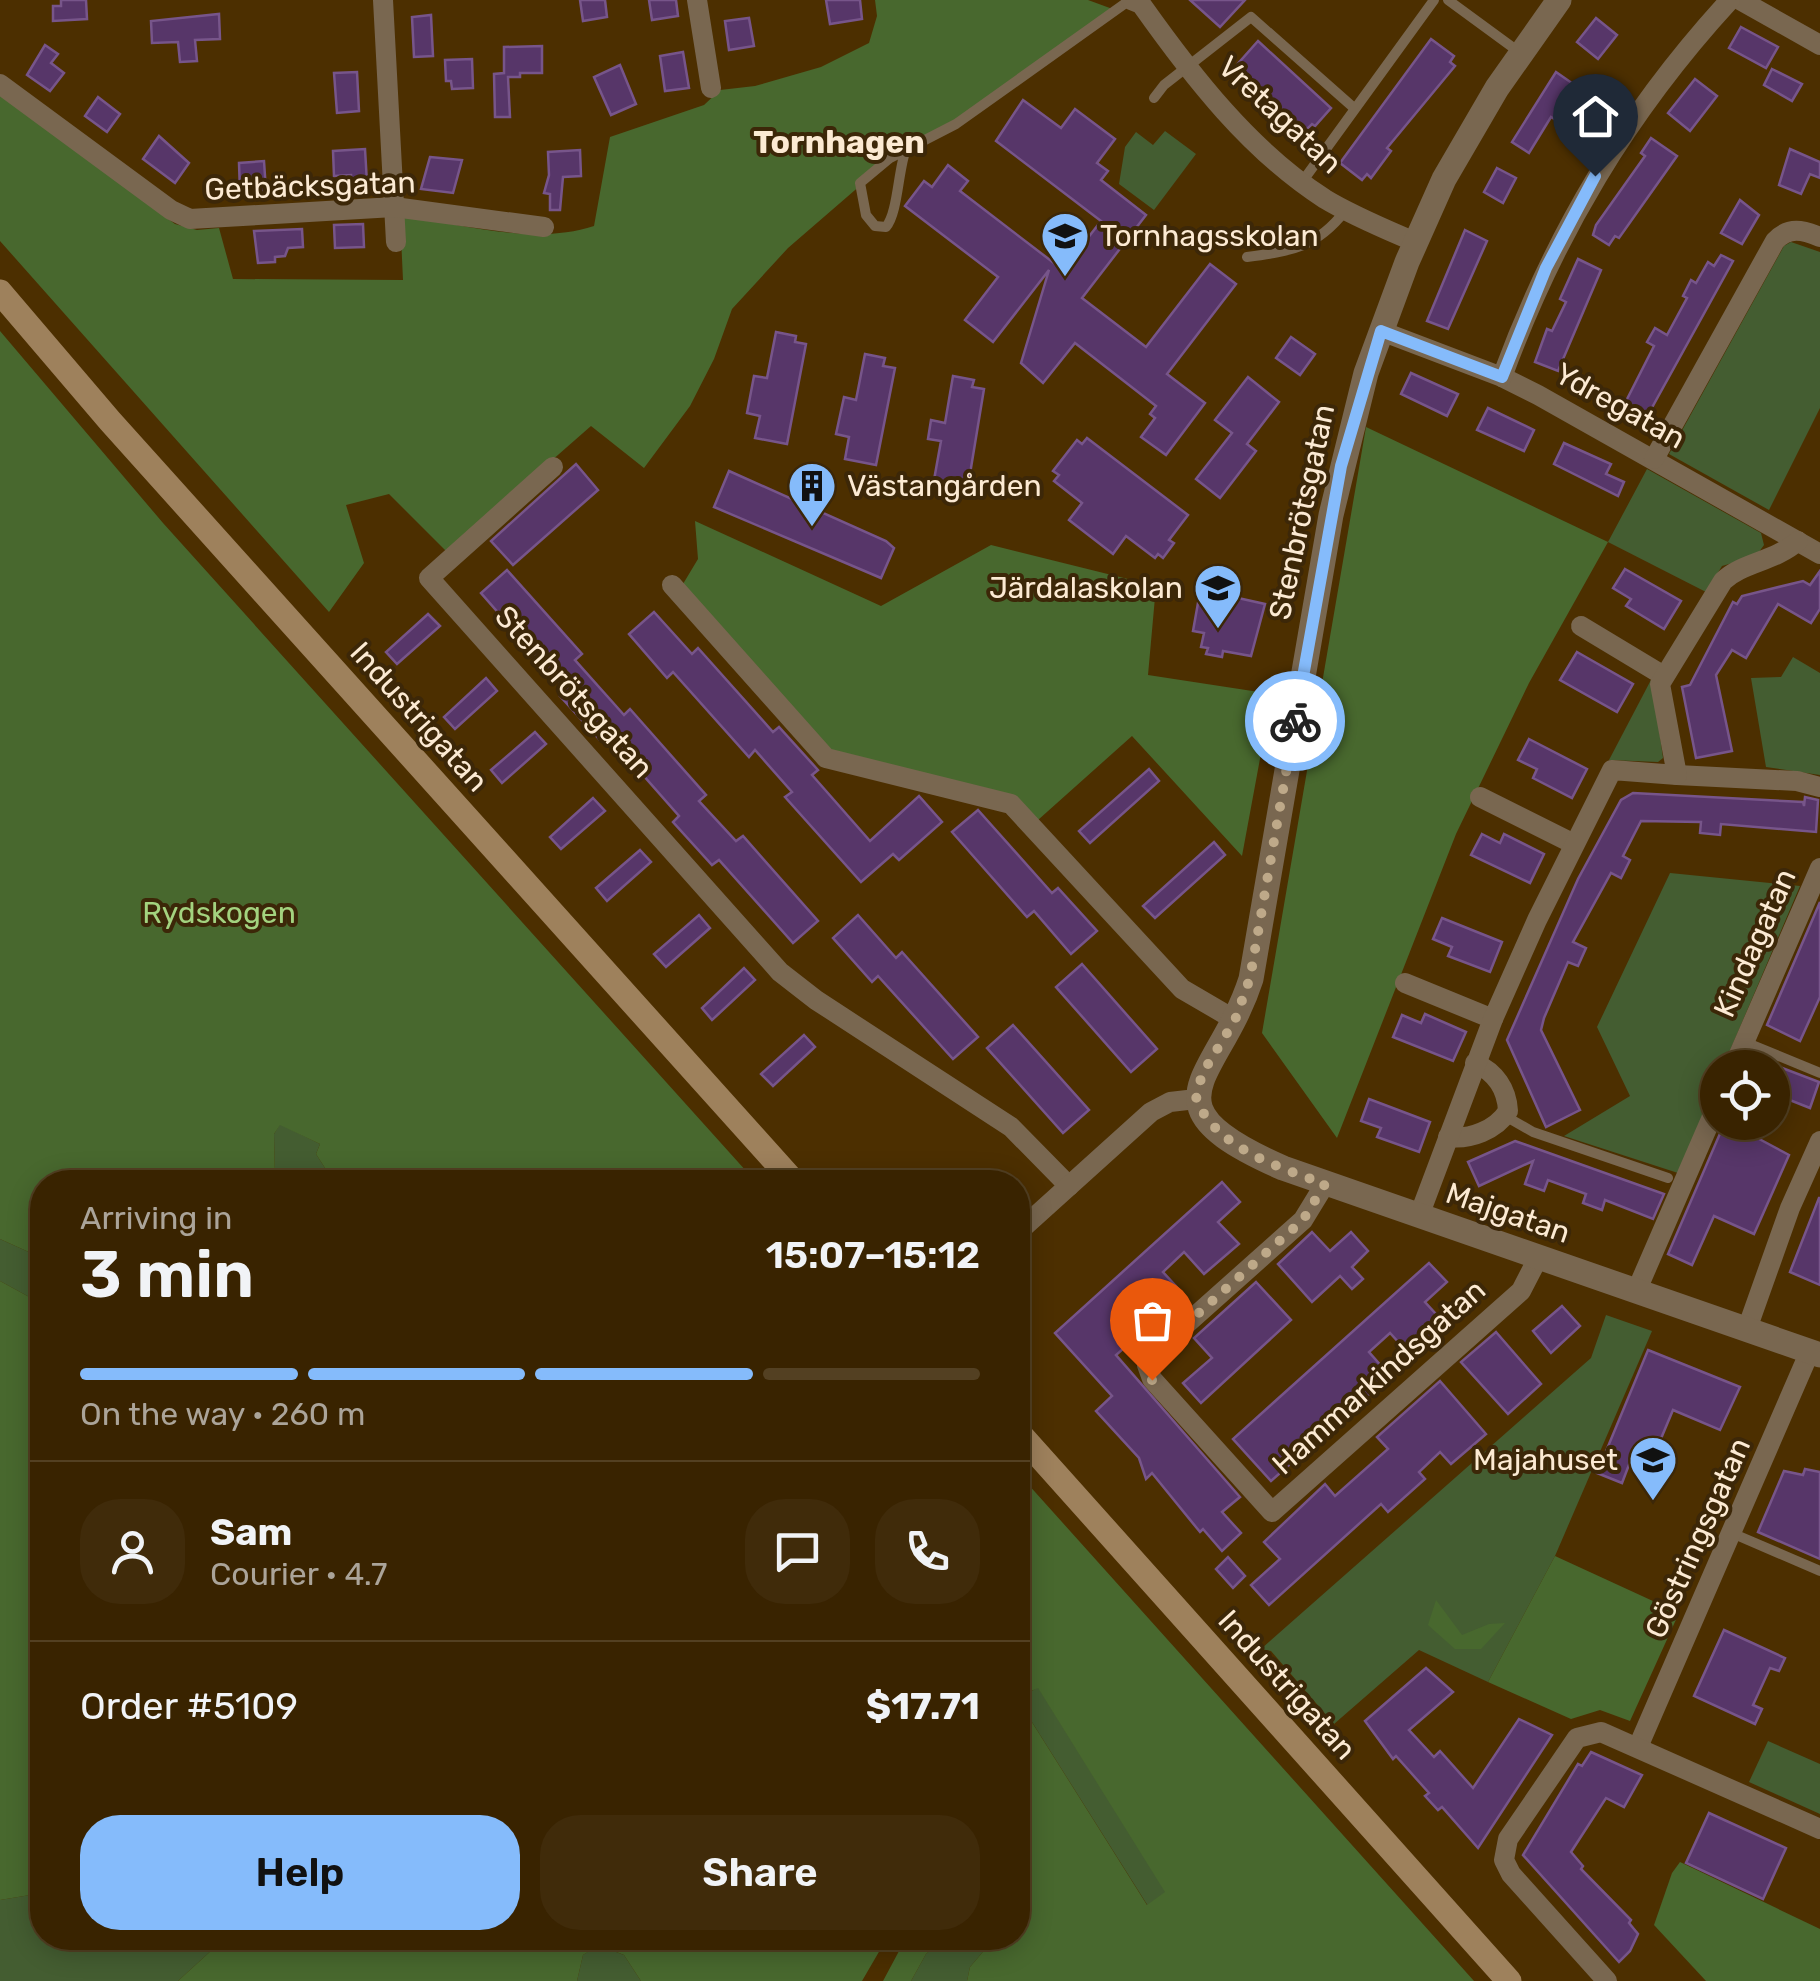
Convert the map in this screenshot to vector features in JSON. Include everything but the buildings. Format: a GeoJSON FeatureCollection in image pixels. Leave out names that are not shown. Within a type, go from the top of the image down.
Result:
{"type":"FeatureCollection","features":[{"type":"Feature","properties":{"kind":"main road","name":"Industrigatan"},"geometry":{"type":"LineString","coordinates":[[0,292],[110,421],[783,1170]]}},
{"type":"Feature","properties":{"kind":"main road","name":"Industrigatan"},"geometry":{"type":"LineString","coordinates":[[1030,1445],[1509,1981]]}},
{"type":"Feature","properties":{"kind":"street"},"geometry":{"type":"LineString","coordinates":[[383,0],[396,242]]}},
{"type":"Feature","properties":{"kind":"street"},"geometry":{"type":"LineString","coordinates":[[697,0],[711,88]]}},
{"type":"Feature","properties":{"kind":"street","name":"Stenbrötsgatan"},"geometry":{"type":"LineString","coordinates":[[1196,1099],[1202,1074],[1235,1020],[1256,953],[1258,922],[1338,482],[1362,386],[1415,242],[1459,152],[1520,52],[1559,0]]}},
{"type":"Feature","properties":{"kind":"street"},"geometry":{"type":"LineString","coordinates":[[1502,377],[1546,268],[1595,176],[1654,89],[1730,0]]}},
{"type":"Feature","properties":{"kind":"street"},"geometry":{"type":"LineString","coordinates":[[1740,0],[1820,45]]}},
{"type":"Feature","properties":{"kind":"street","name":"Vretagatan"},"geometry":{"type":"LineString","coordinates":[[1137,1],[1206,94],[1302,182],[1346,210],[1415,242]]}},
{"type":"Feature","properties":{"kind":"street","name":"Getbäcksgatan"},"geometry":{"type":"LineString","coordinates":[[0,84],[171,210],[190,219],[394,207],[544,227]]}},
{"type":"Feature","properties":{"kind":"street"},"geometry":{"type":"LineString","coordinates":[[1654,459],[1775,241],[1782,234],[1798,230],[1820,237]]}},
{"type":"Feature","properties":{"kind":"street","name":"Ydregatan"},"geometry":{"type":"LineString","coordinates":[[1381,331],[1502,377],[1820,554]]}},
{"type":"Feature","properties":{"kind":"street","name":"Stenbrötsgatan"},"geometry":{"type":"LineString","coordinates":[[553,467],[429,578],[780,972],[816,1000],[1011,1127],[1068,1186]]}},
{"type":"Feature","properties":{"kind":"street"},"geometry":{"type":"LineString","coordinates":[[1677,775],[1660,684],[1664,676],[1722,582],[1736,571],[1773,559],[1798,541]]}},
{"type":"Feature","properties":{"kind":"street"},"geometry":{"type":"LineString","coordinates":[[672,585],[826,758],[1011,804],[1182,989],[1235,1020]]}},
{"type":"Feature","properties":{"kind":"street"},"geometry":{"type":"LineString","coordinates":[[1581,626],[1664,676]]}},
{"type":"Feature","properties":{"kind":"street"},"geometry":{"type":"LineString","coordinates":[[1419,1216],[1493,1019],[1612,770],[1798,781],[1820,786]]}},
{"type":"Feature","properties":{"kind":"street"},"geometry":{"type":"LineString","coordinates":[[1480,797],[1574,844]]}},
{"type":"Feature","properties":{"kind":"street","name":"Kindagatan"},"geometry":{"type":"LineString","coordinates":[[1740,1050],[1820,868]]}},
{"type":"Feature","properties":{"kind":"street"},"geometry":{"type":"LineString","coordinates":[[1404,982],[1493,1019]]}},
{"type":"Feature","properties":{"kind":"street"},"geometry":{"type":"LineString","coordinates":[[1448,1136],[1467,1138],[1504,1116],[1508,1104],[1500,1085],[1489,1069],[1476,1063]]}},
{"type":"Feature","properties":{"kind":"street"},"geometry":{"type":"LineString","coordinates":[[1030,1221],[1151,1112],[1170,1102],[1196,1099]]}},
{"type":"Feature","properties":{"kind":"street","name":"Majgatan"},"geometry":{"type":"LineString","coordinates":[[1196,1099],[1207,1120],[1242,1148],[1325,1184],[1815,1353]]}},
{"type":"Feature","properties":{"kind":"street"},"geometry":{"type":"LineString","coordinates":[[1636,1292],[1702,1140]]}},
{"type":"Feature","properties":{"kind":"street"},"geometry":{"type":"LineString","coordinates":[[1747,1329],[1790,1208],[1820,1141]]}},
{"type":"Feature","properties":{"kind":"street","name":"Hammarkindsgatan"},"geometry":{"type":"LineString","coordinates":[[1325,1184],[1303,1220],[1155,1352],[1147,1366],[1152,1380],[1272,1512],[1521,1291],[1538,1258]]}},
{"type":"Feature","properties":{"kind":"street","name":"Göstringsgatan"},"geometry":{"type":"LineString","coordinates":[[1638,1747],[1815,1353]]}},
{"type":"Feature","properties":{"kind":"street"},"geometry":{"type":"LineString","coordinates":[[1607,1981],[1512,1874],[1504,1852],[1508,1839],[1577,1738],[1600,1732],[1820,1829]]}},
{"type":"Feature","properties":{"kind":"lane"},"geometry":{"type":"LineString","coordinates":[[1302,182],[1434,0]]}},
{"type":"Feature","properties":{"kind":"lane"},"geometry":{"type":"LineString","coordinates":[[1448,0],[1520,52]]}},
{"type":"Feature","properties":{"kind":"lane"},"geometry":{"type":"LineString","coordinates":[[906,149],[897,178],[893,219],[886,227],[876,226],[866,215],[860,183],[906,149],[956,124],[1137,1]]}},
{"type":"Feature","properties":{"kind":"lane"},"geometry":{"type":"LineString","coordinates":[[1154,98],[1251,17],[1354,108]]}},
{"type":"Feature","properties":{"kind":"lane"},"geometry":{"type":"LineString","coordinates":[[1247,257],[1289,252],[1327,234],[1346,210]]}},
{"type":"Feature","properties":{"kind":"lane","name":"Kindagatan"},"geometry":{"type":"LineString","coordinates":[[1744,1041],[1820,1073]]}},
{"type":"Feature","properties":{"kind":"lane"},"geometry":{"type":"LineString","coordinates":[[1504,1116],[1534,1132],[1668,1178]]}},
{"type":"Feature","properties":{"kind":"lane"},"geometry":{"type":"LineString","coordinates":[[1734,1534],[1820,1571]]}},
{"type":"Feature","properties":{"kind":"green space"},"geometry":{"type":"Polygon","coordinates":[[[875,0],[1088,0],[1118,11],[939,134],[884,165],[788,248],[732,309],[714,359],[690,406],[644,468],[591,426],[447,552],[389,494],[346,505],[364,563],[329,612],[0,241],[0,95],[175,224],[197,230],[219,228],[233,279],[403,280],[400,215],[522,234],[571,232],[594,226],[610,137],[704,105],[720,90],[755,86],[821,67],[869,43],[877,16],[875,0]]]}},
{"type":"Feature","properties":{"kind":"green space"},"geometry":{"type":"Polygon","coordinates":[[[1165,131],[1196,154],[1154,210],[1119,184],[1125,147],[1136,132],[1153,145],[1165,131]]]}},
{"type":"Feature","properties":{"kind":"green space"},"geometry":{"type":"Polygon","coordinates":[[[1791,242],[1820,252],[1820,408],[1769,510],[1669,454],[1784,246],[1791,242]]]}},
{"type":"Feature","properties":{"kind":"green space","name":"Rydskogen"},"geometry":{"type":"Polygon","coordinates":[[[0,331],[163,523],[745,1170],[326,1170],[316,1154],[320,1144],[280,1125],[274,1134],[275,1170],[30,1170],[30,1253],[0,1239],[0,331]]]}},
{"type":"Feature","properties":{"kind":"green space"},"geometry":{"type":"Polygon","coordinates":[[[1366,427],[1608,542],[1529,683],[1456,834],[1337,1138],[1262,1033],[1366,427]]]}},
{"type":"Feature","properties":{"kind":"green space"},"geometry":{"type":"Polygon","coordinates":[[[1647,469],[1761,533],[1764,545],[1756,556],[1722,566],[1706,592],[1608,542],[1647,469]]]}},
{"type":"Feature","properties":{"kind":"green space"},"geometry":{"type":"Polygon","coordinates":[[[695,521],[881,606],[991,545],[1156,586],[1148,675],[1272,694],[1242,856],[1132,736],[1038,820],[833,753],[683,584],[698,559],[695,521]]]}},
{"type":"Feature","properties":{"kind":"green space"},"geometry":{"type":"Polygon","coordinates":[[[1793,657],[1820,673],[1820,775],[1766,767],[1751,678],[1781,677],[1793,657]]]}},
{"type":"Feature","properties":{"kind":"green space"},"geometry":{"type":"Polygon","coordinates":[[[1652,678],[1663,758],[1658,762],[1609,760],[1652,678]]]}},
{"type":"Feature","properties":{"kind":"green space"},"geometry":{"type":"Polygon","coordinates":[[[1670,873],[1800,886],[1730,1050],[1700,1050],[1700,1121],[1678,1173],[1564,1136],[1630,1096],[1597,1027],[1670,873]]]}},
{"type":"Feature","properties":{"kind":"green space"},"geometry":{"type":"Polygon","coordinates":[[[280,1124],[320,1144],[316,1154],[326,1170],[275,1170],[274,1134],[280,1124]]]}},
{"type":"Feature","properties":{"kind":"green space"},"geometry":{"type":"Polygon","coordinates":[[[0,1239],[30,1253],[30,1297],[0,1281],[0,1239]]]}},
{"type":"Feature","properties":{"kind":"green space"},"geometry":{"type":"Polygon","coordinates":[[[0,1281],[30,1297],[30,1895],[0,1900],[0,1281]]]}},
{"type":"Feature","properties":{"kind":"green space"},"geometry":{"type":"Polygon","coordinates":[[[1606,1315],[1652,1331],[1555,1556],[1488,1682],[1419,1650],[1334,1724],[1271,1651],[1261,1649],[1591,1358],[1606,1315]]]}},
{"type":"Feature","properties":{"kind":"green space"},"geometry":{"type":"Polygon","coordinates":[[[1030,1486],[1474,1981],[967,1981],[970,1967],[984,1950],[1030,1950],[1030,1719],[1147,1905],[1165,1892],[1038,1688],[1030,1692],[1030,1486]]]}},
{"type":"Feature","properties":{"kind":"green space"},"geometry":{"type":"Polygon","coordinates":[[[1555,1556],[1679,1613],[1630,1721],[1600,1710],[1571,1719],[1488,1682],[1555,1556]]]}},
{"type":"Feature","properties":{"kind":"green space"},"geometry":{"type":"Polygon","coordinates":[[[1436,1600],[1462,1635],[1489,1624],[1505,1623],[1481,1649],[1455,1649],[1428,1625],[1436,1600]]]}},
{"type":"Feature","properties":{"kind":"green space"},"geometry":{"type":"Polygon","coordinates":[[[1038,1687],[1166,1892],[1148,1906],[1030,1719],[1030,1692],[1038,1687]]]}},
{"type":"Feature","properties":{"kind":"green space"},"geometry":{"type":"Polygon","coordinates":[[[1768,1741],[1820,1764],[1820,1814],[1749,1782],[1768,1741]]]}},
{"type":"Feature","properties":{"kind":"green space"},"geometry":{"type":"Polygon","coordinates":[[[1680,1862],[1820,1929],[1820,1981],[1706,1981],[1654,1925],[1672,1873],[1680,1862]]]}},
{"type":"Feature","properties":{"kind":"green space"},"geometry":{"type":"Polygon","coordinates":[[[30,1895],[30,1950],[212,1950],[178,1981],[0,1981],[0,1900],[30,1895]]]}},
{"type":"Feature","properties":{"kind":"green space"},"geometry":{"type":"Polygon","coordinates":[[[212,1950],[591,1950],[583,1955],[577,1981],[178,1981],[212,1950]]]}},
{"type":"Feature","properties":{"kind":"green space"},"geometry":{"type":"Polygon","coordinates":[[[590,1950],[611,1950],[624,1955],[641,1981],[577,1981],[583,1955],[590,1950]]]}},
{"type":"Feature","properties":{"kind":"green space"},"geometry":{"type":"Polygon","coordinates":[[[612,1950],[880,1950],[862,1981],[641,1981],[624,1955],[612,1950]]]}},
{"type":"Feature","properties":{"kind":"green space"},"geometry":{"type":"Polygon","coordinates":[[[900,1950],[930,1950],[911,1981],[883,1981],[900,1950]]]}},
{"type":"Feature","properties":{"kind":"green space"},"geometry":{"type":"Polygon","coordinates":[[[930,1950],[984,1950],[970,1967],[967,1981],[911,1981],[930,1950]]]}},
{"type":"Feature","properties":{"kind":"way so far"},"geometry":{"type":"LineString","coordinates":[[1152,1380],[1147,1366],[1155,1352],[1303,1220],[1325,1184],[1242,1148],[1207,1120],[1196,1099],[1197,1085],[1235,1020],[1250,978],[1295,721]]}},
{"type":"Feature","properties":{"kind":"place","name":"Tornhagsskolan"},"geometry":{"type":"Point","coordinates":[1065,278]}},
{"type":"Feature","properties":{"kind":"place","name":"Västangården"},"geometry":{"type":"Point","coordinates":[812,528]}},
{"type":"Feature","properties":{"kind":"place","name":"Järdalaskolan"},"geometry":{"type":"Point","coordinates":[1218,630]}},
{"type":"Feature","properties":{"kind":"place","name":"Majahuset"},"geometry":{"type":"Point","coordinates":[1653,1502]}},
{"type":"Feature","properties":{"kind":"district","name":"Tornhagen"},"geometry":{"type":"Point","coordinates":[839,142]}},
{"type":"Feature","properties":{"kind":"route"},"geometry":{"type":"LineString","coordinates":[[1295,721],[1341,466],[1381,331],[1502,377],[1546,268],[1595,176]]}}]}
